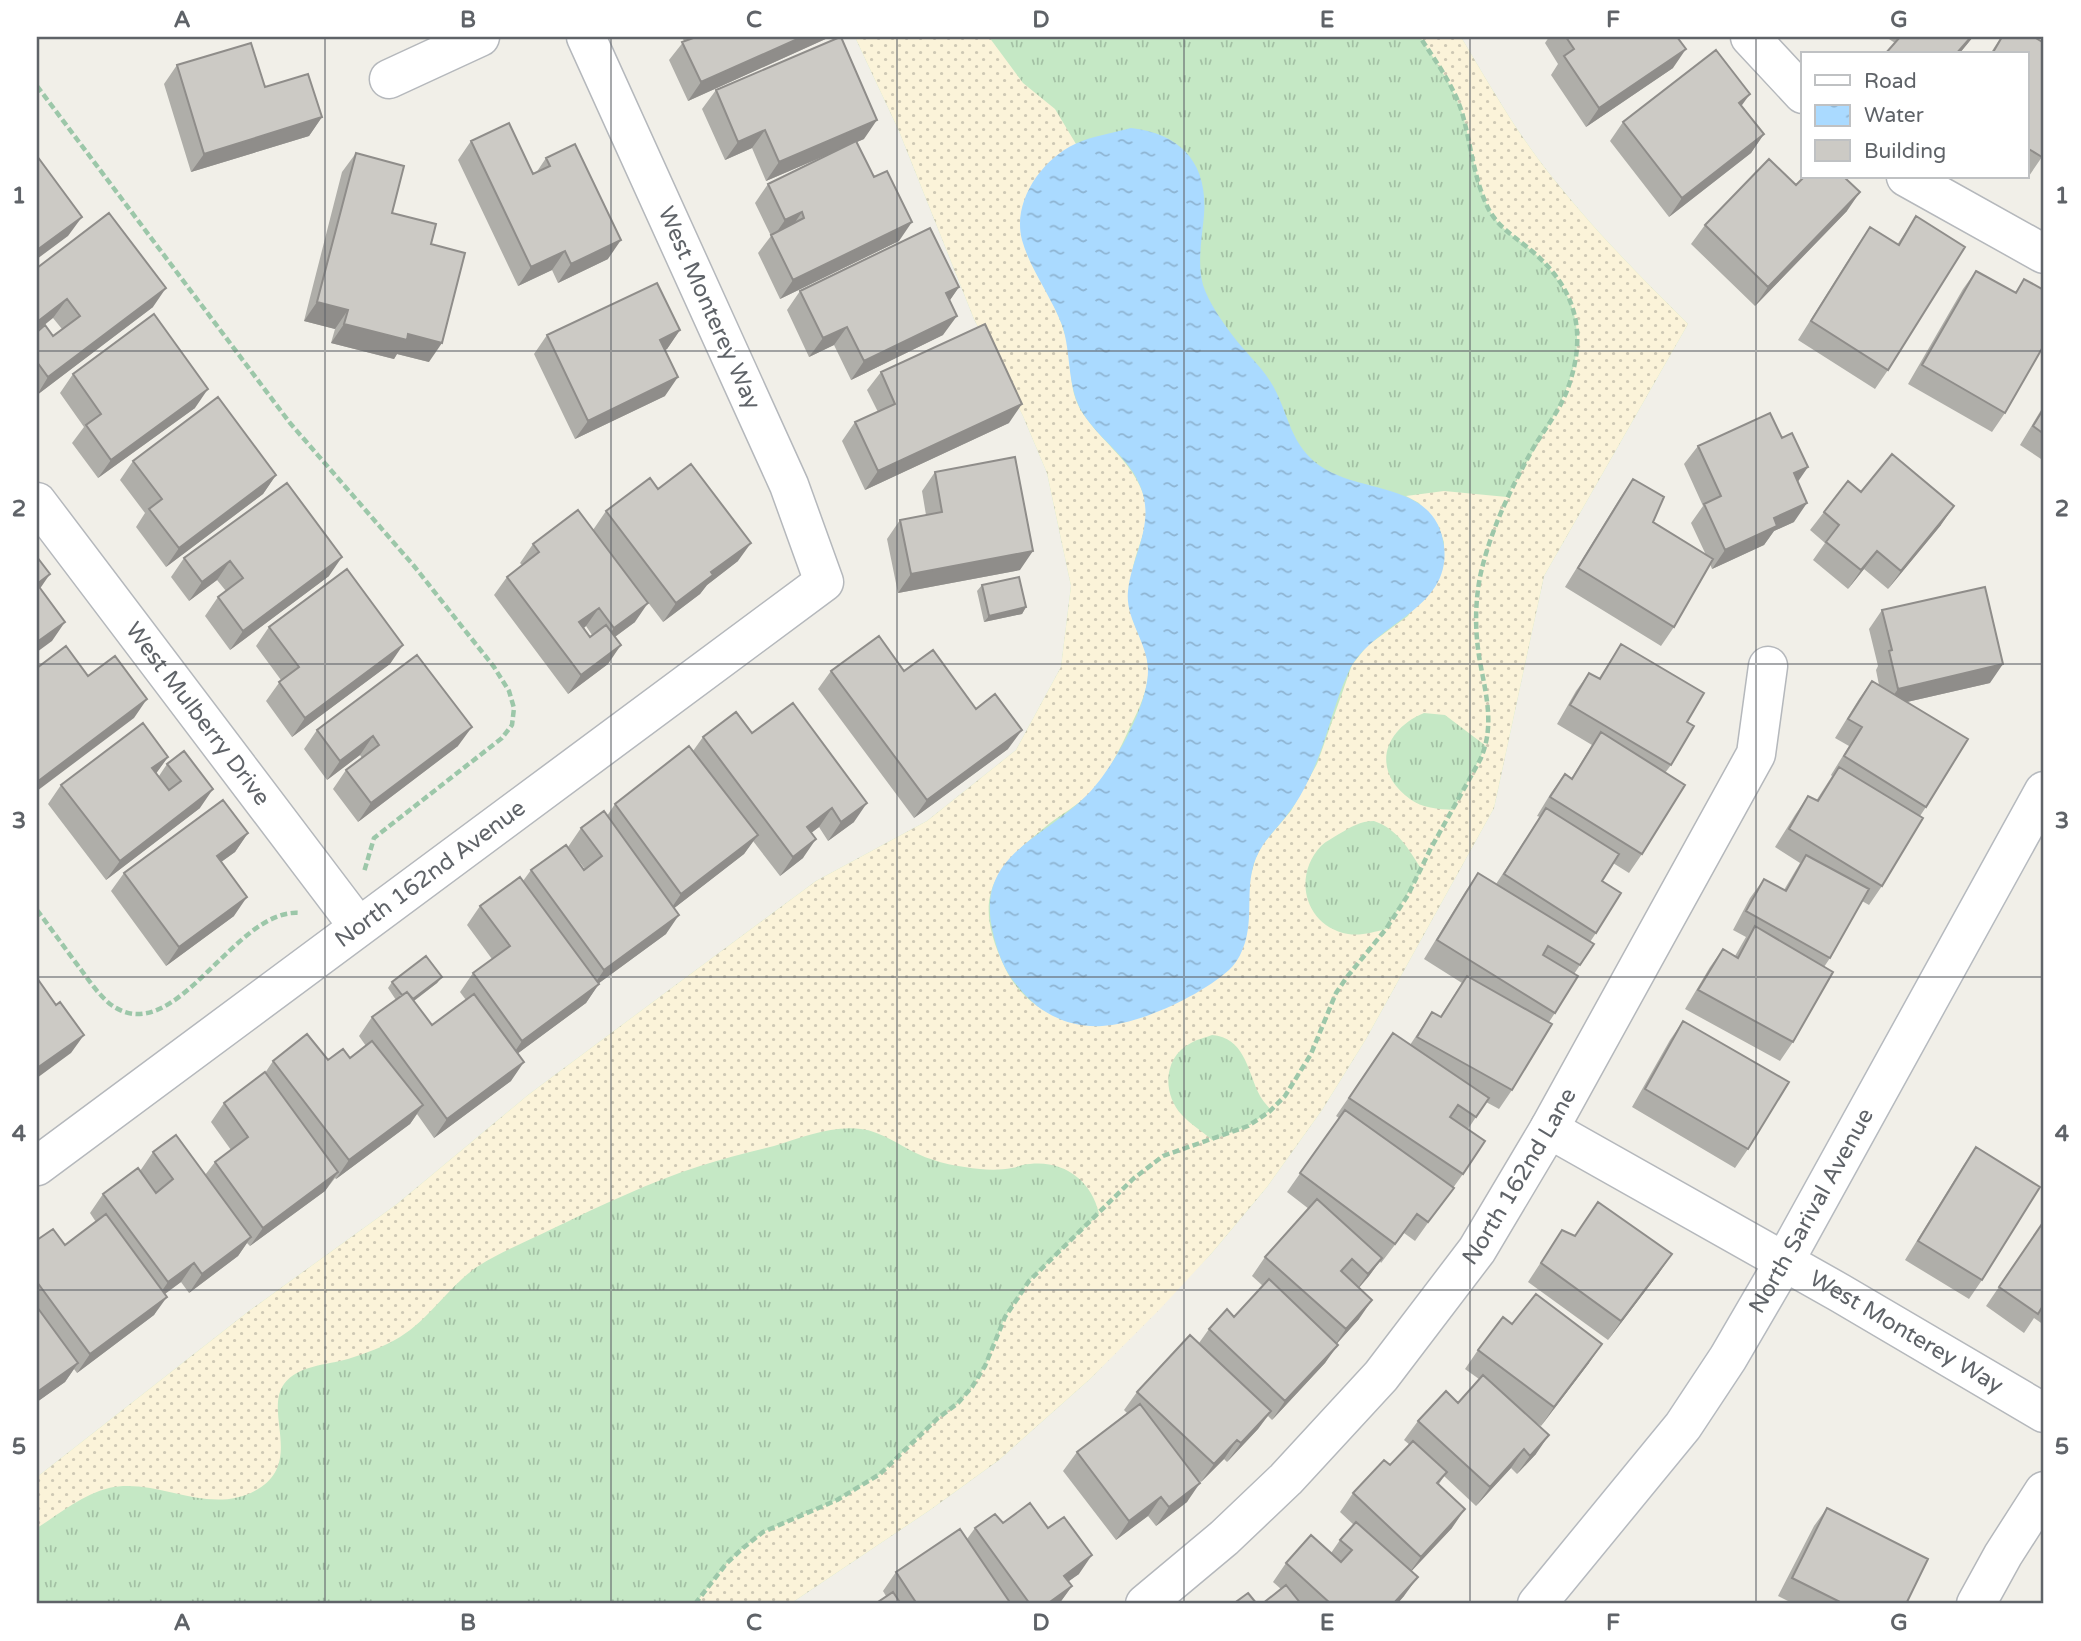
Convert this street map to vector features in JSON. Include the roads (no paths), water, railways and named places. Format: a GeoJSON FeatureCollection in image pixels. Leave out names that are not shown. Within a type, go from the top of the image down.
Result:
{"type":"FeatureCollection","features":[{"type":"Feature","properties":{"kind":"street"},"geometry":{"type":"LineString","coordinates":[[388,79],[480,37]]}},
{"type":"Feature","properties":{"kind":"street","name":"West Monterey Way"},"geometry":{"type":"LineString","coordinates":[[586,37],[789,485],[824,582]]}},
{"type":"Feature","properties":{"kind":"street"},"geometry":{"type":"LineString","coordinates":[[1750,37],[1801,92]]}},
{"type":"Feature","properties":{"kind":"street"},"geometry":{"type":"LineString","coordinates":[[1908,178],[2044,254]]}},
{"type":"Feature","properties":{"kind":"street","name":"West Mulberry Drive"},"geometry":{"type":"LineString","coordinates":[[37,502],[358,926]]}},
{"type":"Feature","properties":{"kind":"street","name":"North 162nd Avenue"},"geometry":{"type":"LineString","coordinates":[[37,1166],[824,582]]}},
{"type":"Feature","properties":{"kind":"street","name":"North 162nd Lane"},"geometry":{"type":"LineString","coordinates":[[1145,1604],[1224,1538],[1286,1479],[1381,1376],[1477,1250],[1549,1129],[1756,754],[1768,666]]}},
{"type":"Feature","properties":{"kind":"street","name":"North Sarival Avenue"},"geometry":{"type":"LineString","coordinates":[[1537,1604],[1683,1426],[1728,1358],[1784,1262],[2044,791]]}},
{"type":"Feature","properties":{"kind":"street","name":"West Monterey Way"},"geometry":{"type":"LineString","coordinates":[[1549,1129],[2044,1413]]}},
{"type":"Feature","properties":{"kind":"street"},"geometry":{"type":"LineString","coordinates":[[1976,1604],[2003,1555],[2044,1491]]}},
{"type":"Feature","properties":{"kind":"water"},"geometry":{"type":"Polygon","coordinates":[[[1131,128],[1149,131],[1178,145],[1196,167],[1204,197],[1200,259],[1203,285],[1216,311],[1237,342],[1270,381],[1304,450],[1325,469],[1342,477],[1397,493],[1428,511],[1438,526],[1444,546],[1443,568],[1436,586],[1424,601],[1360,654],[1349,671],[1308,781],[1256,858],[1251,878],[1246,939],[1235,963],[1217,980],[1170,1007],[1118,1024],[1090,1026],[1056,1018],[1037,1006],[1015,983],[998,951],[990,909],[993,887],[1002,868],[1015,852],[1070,810],[1098,783],[1128,735],[1143,700],[1147,684],[1147,659],[1130,611],[1128,591],[1144,527],[1145,502],[1130,468],[1078,405],[1062,325],[1026,251],[1020,226],[1025,197],[1051,160],[1082,141],[1131,128]]]}}]}
